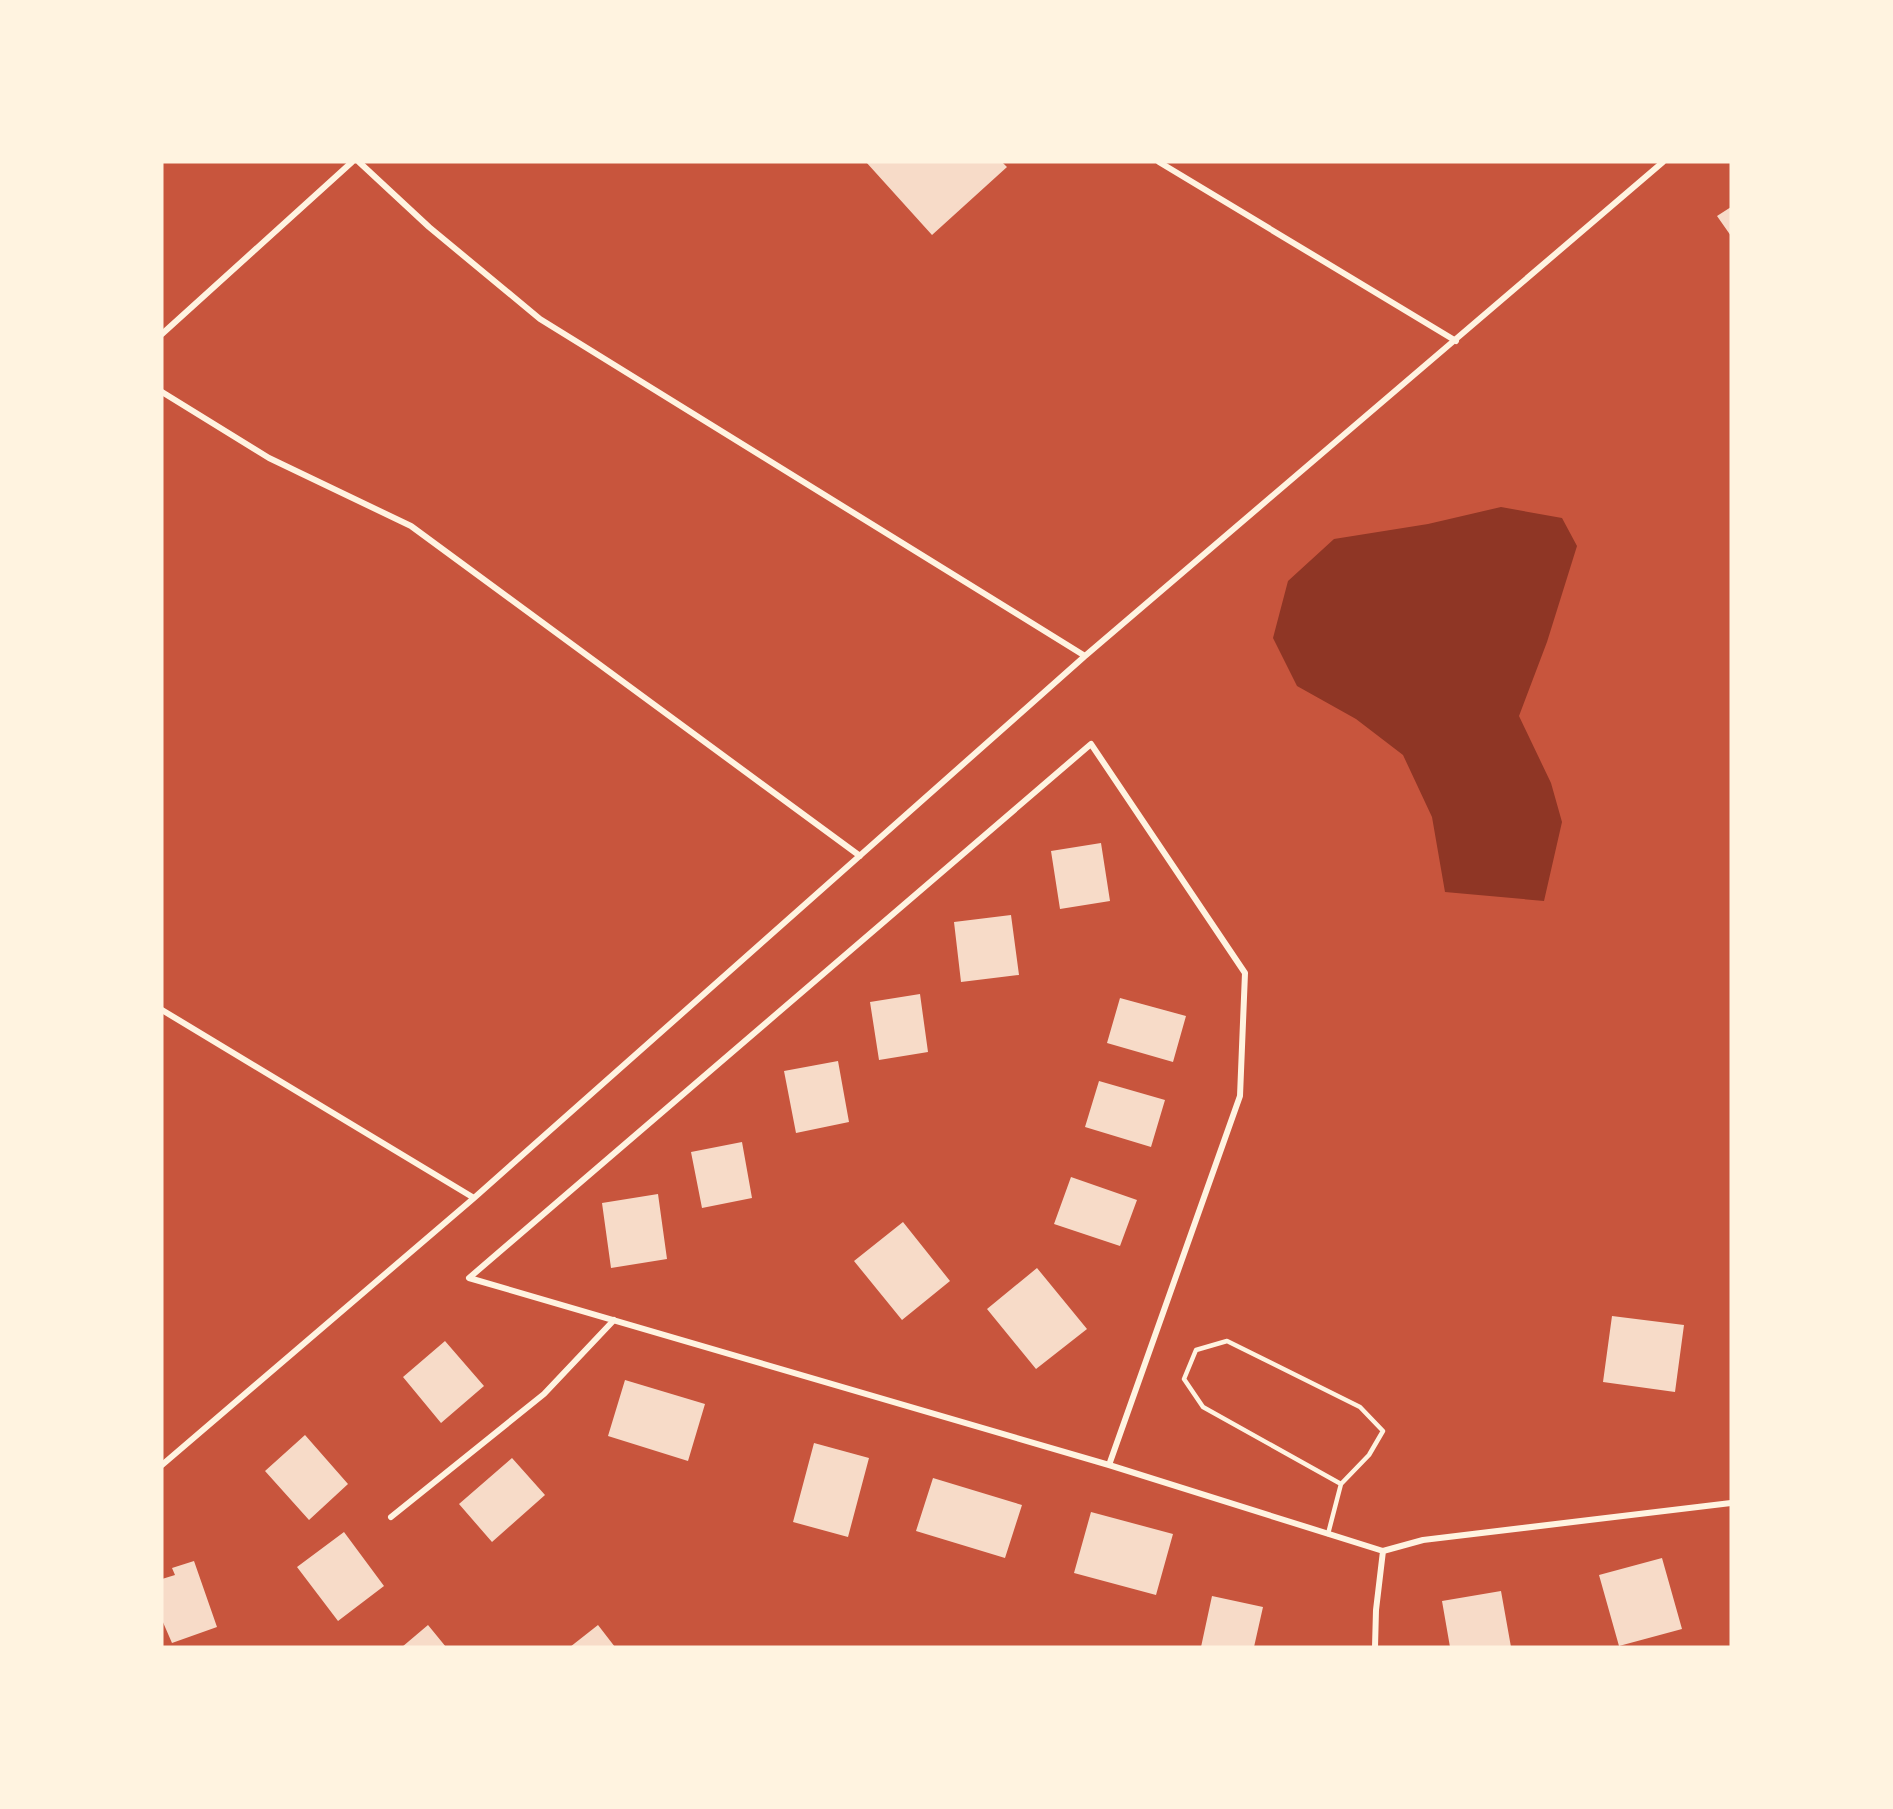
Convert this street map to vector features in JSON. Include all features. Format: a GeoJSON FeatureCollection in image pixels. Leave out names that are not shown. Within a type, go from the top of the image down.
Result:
{"type":"FeatureCollection","features":[{"type":"Feature","properties":{"kind":"street"},"geometry":{"type":"LineString","coordinates":[[162,333],[352,162]]}},
{"type":"Feature","properties":{"kind":"street"},"geometry":{"type":"LineString","coordinates":[[359,162],[429,227],[540,319],[1085,656]]}},
{"type":"Feature","properties":{"kind":"street"},"geometry":{"type":"LineString","coordinates":[[1159,162],[1456,341]]}},
{"type":"Feature","properties":{"kind":"street"},"geometry":{"type":"LineString","coordinates":[[162,1465],[474,1198],[1085,656],[1663,162]]}},
{"type":"Feature","properties":{"kind":"street"},"geometry":{"type":"LineString","coordinates":[[162,393],[269,458],[411,526],[860,856]]}},
{"type":"Feature","properties":{"kind":"street"},"geometry":{"type":"LineString","coordinates":[[1109,1465],[1240,1096],[1245,973],[1091,744],[470,1278],[1109,1465],[1383,1551],[1423,1540],[1731,1503]]}},
{"type":"Feature","properties":{"kind":"street"},"geometry":{"type":"LineString","coordinates":[[162,1010],[474,1198]]}},
{"type":"Feature","properties":{"kind":"street"},"geometry":{"type":"LineString","coordinates":[[391,1517],[544,1394],[614,1320]]}},
{"type":"Feature","properties":{"kind":"street"},"geometry":{"type":"LineString","coordinates":[[1375,1647],[1376,1610],[1383,1551]]}},
{"type":"Feature","properties":{"kind":"lane"},"geometry":{"type":"LineString","coordinates":[[1328,1534],[1341,1484],[1369,1455],[1383,1431],[1360,1407],[1227,1341],[1196,1350],[1184,1379],[1203,1407],[1341,1484]]}},
{"type":"Feature","properties":{"kind":"shaded area"},"geometry":{"type":"Polygon","coordinates":[[[1501,507],[1562,518],[1577,546],[1547,642],[1519,716],[1551,783],[1562,822],[1544,901],[1445,892],[1432,817],[1403,755],[1356,719],[1297,686],[1273,638],[1288,581],[1334,539],[1428,524],[1501,507]]]}},
{"type":"Feature","properties":{"kind":"building"},"geometry":{"type":"Polygon","coordinates":[[[866,162],[1002,162],[1007,167],[932,235],[866,162]]]}},
{"type":"Feature","properties":{"kind":"building"},"geometry":{"type":"Polygon","coordinates":[[[1731,207],[1731,236],[1717,216],[1731,207]]]}},
{"type":"Feature","properties":{"kind":"building"},"geometry":{"type":"Polygon","coordinates":[[[1101,843],[1110,901],[1060,909],[1051,851],[1101,843]]]}},
{"type":"Feature","properties":{"kind":"building"},"geometry":{"type":"Polygon","coordinates":[[[1011,915],[1019,975],[961,982],[954,922],[1011,915]]]}},
{"type":"Feature","properties":{"kind":"building"},"geometry":{"type":"Polygon","coordinates":[[[920,994],[928,1052],[879,1060],[870,1002],[920,994]]]}},
{"type":"Feature","properties":{"kind":"building"},"geometry":{"type":"Polygon","coordinates":[[[1120,998],[1186,1016],[1173,1062],[1107,1043],[1120,998]]]}},
{"type":"Feature","properties":{"kind":"building"},"geometry":{"type":"Polygon","coordinates":[[[838,1061],[849,1122],[796,1133],[784,1071],[838,1061]]]}},
{"type":"Feature","properties":{"kind":"building"},"geometry":{"type":"Polygon","coordinates":[[[1099,1081],[1165,1100],[1151,1147],[1085,1127],[1099,1081]]]}},
{"type":"Feature","properties":{"kind":"building"},"geometry":{"type":"Polygon","coordinates":[[[742,1142],[752,1198],[702,1208],[691,1152],[742,1142]]]}},
{"type":"Feature","properties":{"kind":"building"},"geometry":{"type":"Polygon","coordinates":[[[1071,1177],[1137,1200],[1120,1246],[1054,1224],[1071,1177]]]}},
{"type":"Feature","properties":{"kind":"building"},"geometry":{"type":"Polygon","coordinates":[[[658,1194],[667,1259],[611,1268],[602,1203],[658,1194]]]}},
{"type":"Feature","properties":{"kind":"building"},"geometry":{"type":"Polygon","coordinates":[[[903,1222],[950,1281],[902,1320],[854,1261],[903,1222]]]}},
{"type":"Feature","properties":{"kind":"building"},"geometry":{"type":"Polygon","coordinates":[[[1037,1268],[1087,1329],[1036,1369],[987,1309],[1037,1268]]]}},
{"type":"Feature","properties":{"kind":"building"},"geometry":{"type":"Polygon","coordinates":[[[1612,1316],[1684,1325],[1675,1392],[1603,1382],[1612,1316]]]}},
{"type":"Feature","properties":{"kind":"building"},"geometry":{"type":"Polygon","coordinates":[[[445,1341],[484,1386],[441,1423],[403,1377],[445,1341]]]}},
{"type":"Feature","properties":{"kind":"building"},"geometry":{"type":"Polygon","coordinates":[[[625,1380],[705,1404],[688,1461],[608,1436],[625,1380]]]}},
{"type":"Feature","properties":{"kind":"building"},"geometry":{"type":"Polygon","coordinates":[[[305,1435],[348,1484],[309,1520],[265,1471],[305,1435]]]}},
{"type":"Feature","properties":{"kind":"building"},"geometry":{"type":"Polygon","coordinates":[[[814,1443],[869,1458],[848,1537],[793,1522],[814,1443]]]}},
{"type":"Feature","properties":{"kind":"building"},"geometry":{"type":"Polygon","coordinates":[[[512,1458],[545,1495],[492,1542],[459,1504],[512,1458]]]}},
{"type":"Feature","properties":{"kind":"building"},"geometry":{"type":"Polygon","coordinates":[[[933,1478],[1022,1505],[1005,1558],[916,1531],[933,1478]]]}},
{"type":"Feature","properties":{"kind":"building"},"geometry":{"type":"Polygon","coordinates":[[[1091,1512],[1173,1534],[1156,1595],[1074,1573],[1091,1512]]]}},
{"type":"Feature","properties":{"kind":"building"},"geometry":{"type":"Polygon","coordinates":[[[344,1532],[384,1586],[338,1621],[297,1567],[344,1532]]]}},
{"type":"Feature","properties":{"kind":"building"},"geometry":{"type":"Polygon","coordinates":[[[1662,1558],[1682,1629],[1619,1646],[1599,1575],[1662,1558]]]}},
{"type":"Feature","properties":{"kind":"building"},"geometry":{"type":"Polygon","coordinates":[[[194,1561],[217,1627],[172,1643],[162,1620],[162,1579],[175,1575],[172,1568],[194,1561]]]}},
{"type":"Feature","properties":{"kind":"building"},"geometry":{"type":"Polygon","coordinates":[[[1501,1591],[1511,1647],[1450,1647],[1442,1601],[1501,1591]]]}},
{"type":"Feature","properties":{"kind":"building"},"geometry":{"type":"Polygon","coordinates":[[[1212,1596],[1263,1607],[1254,1647],[1201,1647],[1212,1596]]]}},
{"type":"Feature","properties":{"kind":"building"},"geometry":{"type":"Polygon","coordinates":[[[428,1625],[446,1647],[402,1647],[428,1625]]]}},
{"type":"Feature","properties":{"kind":"building"},"geometry":{"type":"Polygon","coordinates":[[[598,1625],[615,1647],[570,1647],[598,1625]]]}}]}
